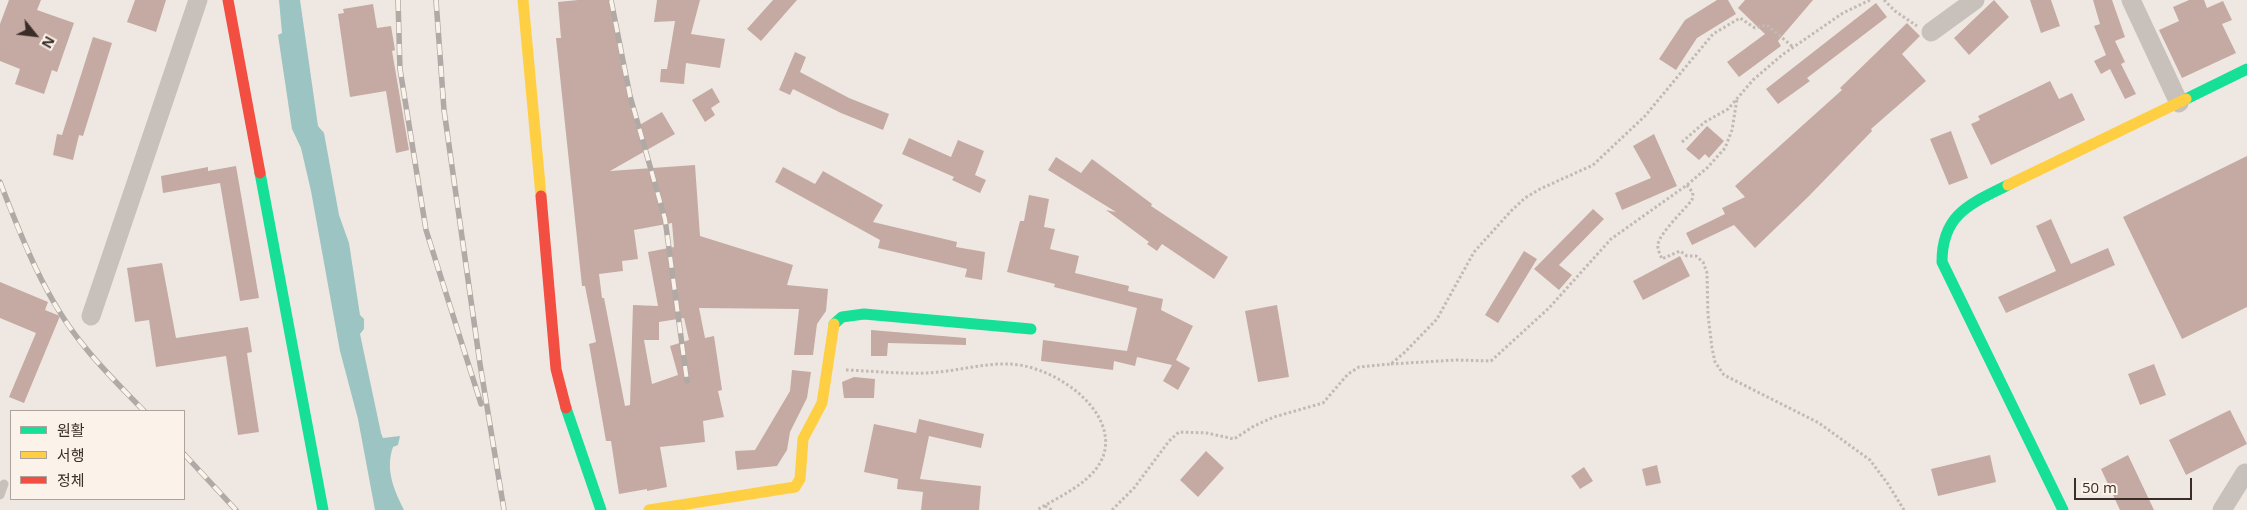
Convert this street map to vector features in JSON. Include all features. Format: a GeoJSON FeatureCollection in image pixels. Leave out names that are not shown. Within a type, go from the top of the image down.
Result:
{"type":"FeatureCollection","features":[{"type":"Feature","properties":{"kind":"street"},"geometry":{"type":"LineString","coordinates":[[91,316],[198,0]]}},
{"type":"Feature","properties":{"kind":"street"},"geometry":{"type":"LineString","coordinates":[[228,0],[323,510]]}},
{"type":"Feature","properties":{"kind":"street"},"geometry":{"type":"LineString","coordinates":[[523,0],[556,369],[562,397],[601,510]]}},
{"type":"Feature","properties":{"kind":"street"},"geometry":{"type":"LineString","coordinates":[[1931,32],[1975,0]]}},
{"type":"Feature","properties":{"kind":"street"},"geometry":{"type":"LineString","coordinates":[[2131,0],[2179,103]]}},
{"type":"Feature","properties":{"kind":"street"},"geometry":{"type":"LineString","coordinates":[[2063,510],[1945,270],[1942,251],[1947,226],[1968,206],[2247,69]]}},
{"type":"Feature","properties":{"kind":"street"},"geometry":{"type":"LineString","coordinates":[[649,510],[728,503],[794,487],[800,479],[803,439],[822,403],[832,326],[842,317],[864,314],[1030,329]]}},
{"type":"Feature","properties":{"kind":"street"},"geometry":{"type":"LineString","coordinates":[[2222,510],[2245,473]]}},
{"type":"Feature","properties":{"kind":"lane"},"geometry":{"type":"LineString","coordinates":[[0,496],[4,484]]}},
{"type":"Feature","properties":{"kind":"path"},"geometry":{"type":"LineString","coordinates":[[1682,142],[1705,122],[1728,109],[1753,80],[1793,47],[1843,13],[1870,0]]}},
{"type":"Feature","properties":{"kind":"path"},"geometry":{"type":"LineString","coordinates":[[1884,0],[1908,22],[1931,32]]}},
{"type":"Feature","properties":{"kind":"path"},"geometry":{"type":"LineString","coordinates":[[1391,364],[1437,319],[1474,252],[1500,222],[1525,198],[1570,173],[1593,165],[1645,116],[1713,34],[1740,18],[1755,28],[1766,25],[1793,47]]}},
{"type":"Feature","properties":{"kind":"path"},"geometry":{"type":"LineString","coordinates":[[1112,510],[1134,488],[1169,440],[1179,432],[1207,432],[1234,439],[1254,426],[1274,417],[1323,403],[1348,374],[1359,367],[1456,360],[1491,361],[1549,308],[1611,239],[1687,185],[1724,148],[1732,130],[1737,99]]}},
{"type":"Feature","properties":{"kind":"path"},"geometry":{"type":"LineString","coordinates":[[1687,185],[1694,193],[1692,200],[1662,236],[1658,243],[1658,251],[1662,259],[1680,251],[1687,256],[1696,256],[1703,262],[1707,273],[1708,315],[1715,362],[1724,375],[1819,423],[1870,460],[1904,510]]}},
{"type":"Feature","properties":{"kind":"path"},"geometry":{"type":"LineString","coordinates":[[827,369],[909,373],[954,372],[1010,364],[1033,369],[1073,390],[1091,405],[1101,419],[1106,438],[1102,463],[1094,473],[1037,510]]}},
{"type":"Feature","properties":{"kind":"path"},"geometry":{"type":"LineString","coordinates":[[1045,506],[1052,510]]}},
{"type":"Feature","properties":{"kind":"water"},"geometry":{"type":"Polygon","coordinates":[[[279,0],[300,0],[318,126],[324,133],[339,215],[349,243],[360,315],[364,319],[364,329],[360,334],[381,433],[383,438],[400,436],[398,445],[393,447],[390,472],[404,510],[375,510],[358,419],[340,351],[311,191],[301,148],[292,129],[278,35],[282,33],[279,0]]]}},
{"type":"Feature","properties":{"kind":"building"},"geometry":{"type":"Polygon","coordinates":[[[9,0],[41,0],[37,10],[74,23],[57,72],[52,70],[44,94],[15,84],[20,69],[0,61],[0,24],[9,0]]]}},
{"type":"Feature","properties":{"kind":"building"},"geometry":{"type":"Polygon","coordinates":[[[135,0],[166,0],[156,32],[127,22],[135,0]]]}},
{"type":"Feature","properties":{"kind":"building"},"geometry":{"type":"Polygon","coordinates":[[[611,0],[622,70],[624,69],[636,127],[662,112],[675,134],[610,171],[695,165],[700,236],[793,265],[787,285],[828,289],[826,311],[817,324],[813,355],[794,355],[799,309],[699,308],[705,338],[714,336],[722,390],[718,391],[724,417],[703,421],[705,442],[660,447],[667,487],[619,494],[611,441],[606,441],[589,344],[596,342],[585,286],[582,286],[556,38],[561,38],[558,2],[611,0]],[[672,223],[634,230],[638,259],[622,261],[623,271],[599,274],[602,298],[604,298],[625,406],[630,405],[633,305],[658,306],[648,252],[674,247],[672,223]],[[684,318],[659,322],[659,340],[644,340],[652,384],[678,375],[670,346],[689,340],[684,318]]]}},
{"type":"Feature","properties":{"kind":"building"},"geometry":{"type":"Polygon","coordinates":[[[657,0],[700,0],[691,34],[725,39],[720,68],[686,63],[684,84],[660,82],[661,69],[667,69],[675,21],[654,22],[657,0]]]}},
{"type":"Feature","properties":{"kind":"building"},"geometry":{"type":"Polygon","coordinates":[[[773,0],[797,0],[761,41],[747,29],[773,0]]]}},
{"type":"Feature","properties":{"kind":"building"},"geometry":{"type":"Polygon","coordinates":[[[1717,0],[1728,0],[1736,14],[1697,38],[1676,70],[1659,59],[1685,20],[1717,0]]]}},
{"type":"Feature","properties":{"kind":"building"},"geometry":{"type":"Polygon","coordinates":[[[1745,0],[1813,0],[1778,41],[1781,46],[1739,77],[1727,62],[1765,34],[1738,8],[1745,0]]]}},
{"type":"Feature","properties":{"kind":"building"},"geometry":{"type":"Polygon","coordinates":[[[1994,0],[2009,17],[1969,55],[1954,38],[1994,0]]]}},
{"type":"Feature","properties":{"kind":"building"},"geometry":{"type":"Polygon","coordinates":[[[2030,0],[2051,0],[2060,26],[2041,33],[2030,0]]]}},
{"type":"Feature","properties":{"kind":"building"},"geometry":{"type":"Polygon","coordinates":[[[2093,0],[2112,0],[2125,37],[2115,41],[2125,62],[2121,64],[2136,94],[2125,99],[2110,69],[2101,74],[2094,61],[2106,55],[2094,26],[2100,24],[2093,0]]]}},
{"type":"Feature","properties":{"kind":"building"},"geometry":{"type":"Polygon","coordinates":[[[2189,0],[2204,0],[2207,8],[2223,1],[2232,20],[2222,24],[2236,53],[2182,78],[2159,30],[2179,21],[2173,7],[2189,0]]]}},
{"type":"Feature","properties":{"kind":"building"},"geometry":{"type":"Polygon","coordinates":[[[1876,3],[1887,17],[1807,78],[1810,81],[1778,104],[1766,89],[1876,3]]]}},
{"type":"Feature","properties":{"kind":"building"},"geometry":{"type":"Polygon","coordinates":[[[373,4],[377,28],[391,26],[395,50],[392,51],[409,150],[396,153],[386,91],[350,97],[338,14],[344,13],[343,9],[373,4]]]}},
{"type":"Feature","properties":{"kind":"building"},"geometry":{"type":"Polygon","coordinates":[[[1907,23],[1920,36],[1902,54],[1926,81],[1871,129],[1872,131],[1808,197],[1755,248],[1734,225],[1692,245],[1686,233],[1725,214],[1722,208],[1745,197],[1735,186],[1842,90],[1840,88],[1907,23]]]}},
{"type":"Feature","properties":{"kind":"building"},"geometry":{"type":"Polygon","coordinates":[[[93,37],[112,43],[83,136],[79,135],[73,160],[53,155],[57,134],[62,135],[93,37]]]}},
{"type":"Feature","properties":{"kind":"building"},"geometry":{"type":"Polygon","coordinates":[[[795,52],[806,57],[800,72],[849,98],[889,114],[883,130],[841,113],[793,89],[790,95],[779,90],[795,52]]]}},
{"type":"Feature","properties":{"kind":"building"},"geometry":{"type":"Polygon","coordinates":[[[2050,81],[2059,99],[2072,93],[2085,120],[1991,165],[1971,124],[1980,120],[1978,116],[2050,81]]]}},
{"type":"Feature","properties":{"kind":"building"},"geometry":{"type":"Polygon","coordinates":[[[712,88],[720,102],[711,108],[715,115],[705,122],[692,100],[712,88]]]}},
{"type":"Feature","properties":{"kind":"building"},"geometry":{"type":"Polygon","coordinates":[[[1707,126],[1724,141],[1709,158],[1705,154],[1699,160],[1686,149],[1707,126]]]}},
{"type":"Feature","properties":{"kind":"building"},"geometry":{"type":"Polygon","coordinates":[[[1951,131],[1968,178],[1949,185],[1930,139],[1951,131]]]}},
{"type":"Feature","properties":{"kind":"building"},"geometry":{"type":"Polygon","coordinates":[[[1654,134],[1677,186],[1622,210],[1615,193],[1651,178],[1633,146],[1654,134]]]}},
{"type":"Feature","properties":{"kind":"building"},"geometry":{"type":"Polygon","coordinates":[[[909,138],[951,157],[958,140],[984,151],[975,175],[986,180],[980,193],[952,180],[954,177],[902,154],[909,138]]]}},
{"type":"Feature","properties":{"kind":"building"},"geometry":{"type":"Polygon","coordinates":[[[2247,156],[2247,307],[2182,339],[2123,217],[2247,156]]]}},
{"type":"Feature","properties":{"kind":"building"},"geometry":{"type":"Polygon","coordinates":[[[1056,157],[1081,173],[1092,159],[1152,204],[1151,206],[1228,257],[1214,279],[1162,244],[1157,251],[1147,244],[1149,242],[1106,210],[1116,212],[1048,170],[1056,157]]]}},
{"type":"Feature","properties":{"kind":"building"},"geometry":{"type":"Polygon","coordinates":[[[236,166],[259,298],[240,301],[220,183],[163,193],[161,176],[208,167],[208,171],[236,166]]]}},
{"type":"Feature","properties":{"kind":"building"},"geometry":{"type":"Polygon","coordinates":[[[783,167],[815,184],[823,171],[883,205],[873,222],[957,242],[956,247],[985,252],[982,280],[965,277],[967,269],[878,248],[880,240],[775,182],[783,167]]]}},
{"type":"Feature","properties":{"kind":"building"},"geometry":{"type":"Polygon","coordinates":[[[1029,195],[1049,199],[1044,227],[1055,229],[1050,249],[1079,256],[1075,273],[1129,286],[1128,291],[1163,299],[1161,310],[1193,326],[1176,360],[1190,368],[1178,390],[1163,381],[1172,365],[1137,357],[1135,366],[1114,361],[1113,370],[1041,361],[1043,340],[1127,351],[1137,308],[1054,287],[1055,284],[1007,272],[1020,221],[1024,221],[1029,195]]]}},
{"type":"Feature","properties":{"kind":"building"},"geometry":{"type":"Polygon","coordinates":[[[1593,209],[1604,219],[1559,265],[1572,275],[1559,290],[1534,269],[1593,209]]]}},
{"type":"Feature","properties":{"kind":"building"},"geometry":{"type":"Polygon","coordinates":[[[2051,219],[2071,264],[2108,248],[2115,265],[2006,313],[1998,297],[2056,271],[2036,226],[2051,219]]]}},
{"type":"Feature","properties":{"kind":"building"},"geometry":{"type":"Polygon","coordinates":[[[1524,251],[1537,259],[1498,323],[1485,315],[1524,251]]]}},
{"type":"Feature","properties":{"kind":"building"},"geometry":{"type":"Polygon","coordinates":[[[1680,256],[1690,276],[1643,300],[1633,281],[1680,256]]]}},
{"type":"Feature","properties":{"kind":"building"},"geometry":{"type":"Polygon","coordinates":[[[162,263],[176,338],[248,327],[252,352],[247,353],[259,432],[238,435],[226,356],[156,367],[149,320],[135,322],[127,268],[162,263]]]}},
{"type":"Feature","properties":{"kind":"building"},"geometry":{"type":"Polygon","coordinates":[[[0,282],[48,302],[45,310],[60,316],[24,403],[9,397],[36,333],[0,318],[0,282]]]}},
{"type":"Feature","properties":{"kind":"building"},"geometry":{"type":"Polygon","coordinates":[[[1277,305],[1289,377],[1258,382],[1245,311],[1277,305]]]}},
{"type":"Feature","properties":{"kind":"building"},"geometry":{"type":"Polygon","coordinates":[[[871,330],[966,338],[966,345],[888,343],[887,356],[871,356],[871,330]]]}},
{"type":"Feature","properties":{"kind":"building"},"geometry":{"type":"Polygon","coordinates":[[[2154,364],[2166,395],[2140,405],[2128,374],[2154,364]]]}},
{"type":"Feature","properties":{"kind":"building"},"geometry":{"type":"Polygon","coordinates":[[[792,370],[811,372],[807,398],[790,432],[787,450],[777,466],[737,470],[735,451],[755,450],[790,391],[792,370]]]}},
{"type":"Feature","properties":{"kind":"building"},"geometry":{"type":"Polygon","coordinates":[[[854,377],[875,379],[874,398],[844,398],[842,382],[854,377]]]}},
{"type":"Feature","properties":{"kind":"building"},"geometry":{"type":"Polygon","coordinates":[[[2230,410],[2247,444],[2186,475],[2169,440],[2230,410]]]}},
{"type":"Feature","properties":{"kind":"building"},"geometry":{"type":"Polygon","coordinates":[[[919,419],[984,434],[981,448],[929,436],[920,479],[981,486],[979,510],[921,510],[923,492],[897,489],[898,479],[864,472],[874,424],[916,433],[919,419]]]}},
{"type":"Feature","properties":{"kind":"building"},"geometry":{"type":"Polygon","coordinates":[[[1206,451],[1224,468],[1198,497],[1180,480],[1206,451]]]}},
{"type":"Feature","properties":{"kind":"building"},"geometry":{"type":"Polygon","coordinates":[[[1990,455],[1996,482],[1938,496],[1931,469],[1990,455]]]}},
{"type":"Feature","properties":{"kind":"building"},"geometry":{"type":"Polygon","coordinates":[[[2128,455],[2154,510],[2120,510],[2101,469],[2128,455]]]}},
{"type":"Feature","properties":{"kind":"building"},"geometry":{"type":"Polygon","coordinates":[[[1657,465],[1661,483],[1646,486],[1642,469],[1657,465]]]}},
{"type":"Feature","properties":{"kind":"building"},"geometry":{"type":"Polygon","coordinates":[[[1584,467],[1593,481],[1580,489],[1571,476],[1584,467]]]}},
{"type":"Feature","properties":{"kind":"railway"},"geometry":{"type":"LineString","coordinates":[[398,0],[400,69],[426,230],[481,404]]}},
{"type":"Feature","properties":{"kind":"railway"},"geometry":{"type":"LineString","coordinates":[[436,0],[444,110],[480,364],[504,510]]}},
{"type":"Feature","properties":{"kind":"railway"},"geometry":{"type":"LineString","coordinates":[[611,0],[630,96],[665,219],[687,381]]}},
{"type":"Feature","properties":{"kind":"railway"},"geometry":{"type":"LineString","coordinates":[[0,182],[26,247],[58,309],[91,355],[143,410]]}},
{"type":"Feature","properties":{"kind":"railway"},"geometry":{"type":"LineString","coordinates":[[185,455],[236,510]]}},
{"type":"Feature","properties":{"kind":"traffic: fast"},"geometry":{"type":"LineString","coordinates":[[2186,99],[2247,69]]}},
{"type":"Feature","properties":{"kind":"traffic: fast"},"geometry":{"type":"LineString","coordinates":[[260,173],[323,510]]}},
{"type":"Feature","properties":{"kind":"traffic: fast"},"geometry":{"type":"LineString","coordinates":[[2008,185],[1970,205],[1953,222],[1947,232],[1943,246],[1942,262],[2063,510]]}},
{"type":"Feature","properties":{"kind":"traffic: fast"},"geometry":{"type":"LineString","coordinates":[[834,324],[842,317],[864,314],[1031,329]]}},
{"type":"Feature","properties":{"kind":"traffic: fast"},"geometry":{"type":"LineString","coordinates":[[566,408],[601,510]]}},
{"type":"Feature","properties":{"kind":"traffic: slow"},"geometry":{"type":"LineString","coordinates":[[523,0],[541,196]]}},
{"type":"Feature","properties":{"kind":"traffic: slow"},"geometry":{"type":"LineString","coordinates":[[2008,185],[2186,99]]}},
{"type":"Feature","properties":{"kind":"traffic: slow"},"geometry":{"type":"LineString","coordinates":[[649,510],[795,487],[800,479],[803,439],[822,403],[834,324]]}},
{"type":"Feature","properties":{"kind":"traffic: jam"},"geometry":{"type":"LineString","coordinates":[[228,0],[260,173]]}},
{"type":"Feature","properties":{"kind":"traffic: jam"},"geometry":{"type":"LineString","coordinates":[[541,196],[556,369],[566,408]]}}]}
